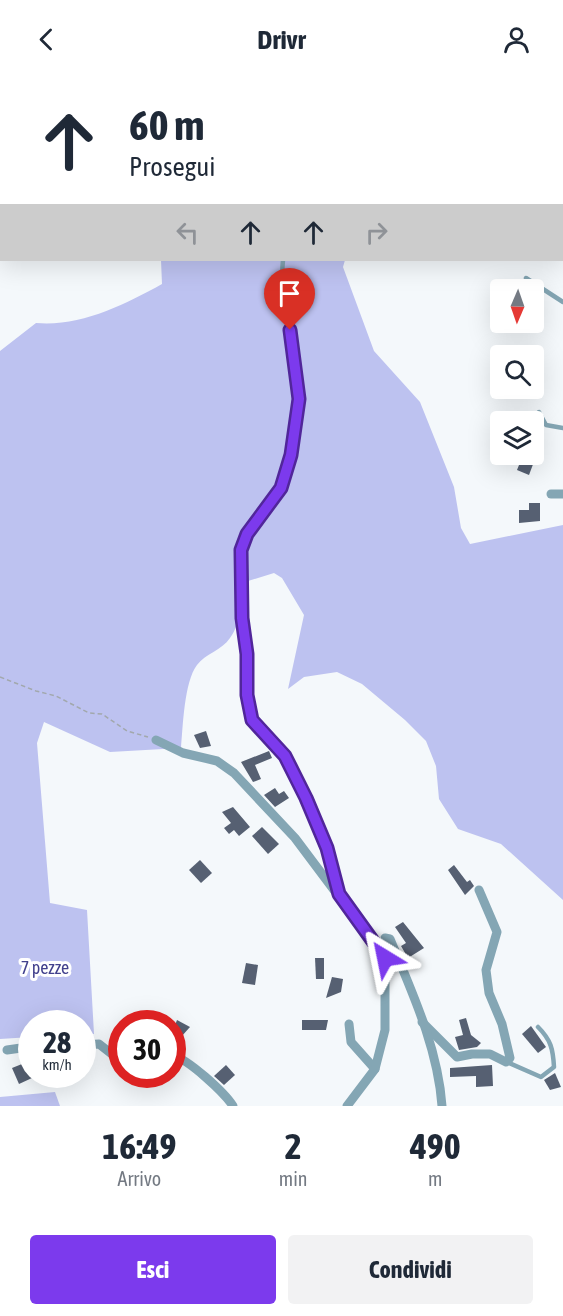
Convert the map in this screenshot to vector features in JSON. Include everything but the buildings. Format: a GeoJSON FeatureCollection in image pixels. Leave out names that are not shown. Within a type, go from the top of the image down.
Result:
{"type":"FeatureCollection","features":[{"type":"Feature","properties":{"kind":"street"},"geometry":{"type":"LineString","coordinates":[[551,494],[563,494]]}},
{"type":"Feature","properties":{"kind":"street"},"geometry":{"type":"LineString","coordinates":[[156,740],[183,753],[217,762],[234,773],[295,838],[385,958]]}},
{"type":"Feature","properties":{"kind":"street"},"geometry":{"type":"LineString","coordinates":[[421,1021],[456,1057],[490,1054],[506,1062],[510,1058],[510,1049],[489,993],[486,970],[497,932],[479,890]]}},
{"type":"Feature","properties":{"kind":"street"},"geometry":{"type":"LineString","coordinates":[[347,1106],[375,1069],[385,1030],[385,938],[390,939],[440,1074],[442,1106]]}},
{"type":"Feature","properties":{"kind":"street"},"geometry":{"type":"LineString","coordinates":[[349,1024],[351,1042],[375,1069]]}},
{"type":"Feature","properties":{"kind":"street"},"geometry":{"type":"LineString","coordinates":[[7,1050],[18,1048]]}},
{"type":"Feature","properties":{"kind":"street"},"geometry":{"type":"LineString","coordinates":[[186,1064],[228,1097],[233,1106]]}},
{"type":"Feature","properties":{"kind":"lane"},"geometry":{"type":"LineString","coordinates":[[283,261],[281,282],[299,399],[291,455],[281,488],[247,534],[241,550],[247,695],[252,720],[285,756],[306,798],[327,848],[339,894]]}},
{"type":"Feature","properties":{"kind":"lane"},"geometry":{"type":"LineString","coordinates":[[526,278],[563,302]]}},
{"type":"Feature","properties":{"kind":"lane"},"geometry":{"type":"LineString","coordinates":[[544,421],[546,425],[563,428]]}},
{"type":"Feature","properties":{"kind":"lane"},"geometry":{"type":"LineString","coordinates":[[506,1062],[541,1077],[551,1071],[554,1067],[553,1050],[549,1038],[538,1027]]}},
{"type":"Feature","properties":{"kind":"path"},"geometry":{"type":"LineString","coordinates":[[0,677],[56,696],[89,713],[102,714],[127,730],[156,740]]}},
{"type":"Feature","properties":{"kind":"green space","name":"7 pezze"},"geometry":{"type":"Polygon","coordinates":[[[161,261],[345,261],[343,267],[374,351],[420,402],[454,487],[461,528],[470,544],[563,525],[563,900],[501,844],[458,829],[439,799],[436,766],[426,741],[362,684],[337,672],[304,677],[288,689],[304,615],[282,578],[274,573],[248,581],[234,632],[223,646],[197,665],[189,682],[181,748],[110,752],[44,722],[37,743],[50,903],[87,910],[93,1010],[18,1010],[18,1038],[0,1039],[0,351],[36,323],[69,322],[101,313],[162,284],[161,261]]]}},
{"type":"Feature","properties":{"kind":"green space"},"geometry":{"type":"Polygon","coordinates":[[[55,1092],[60,1106],[0,1106],[0,1097],[55,1092]]]}},
{"type":"Feature","properties":{"kind":"route"},"geometry":{"type":"LineString","coordinates":[[290,330],[299,399],[291,455],[281,488],[247,534],[241,550],[242,618],[247,654],[247,695],[252,720],[285,756],[306,798],[327,848],[339,894],[385,958]]}}]}
